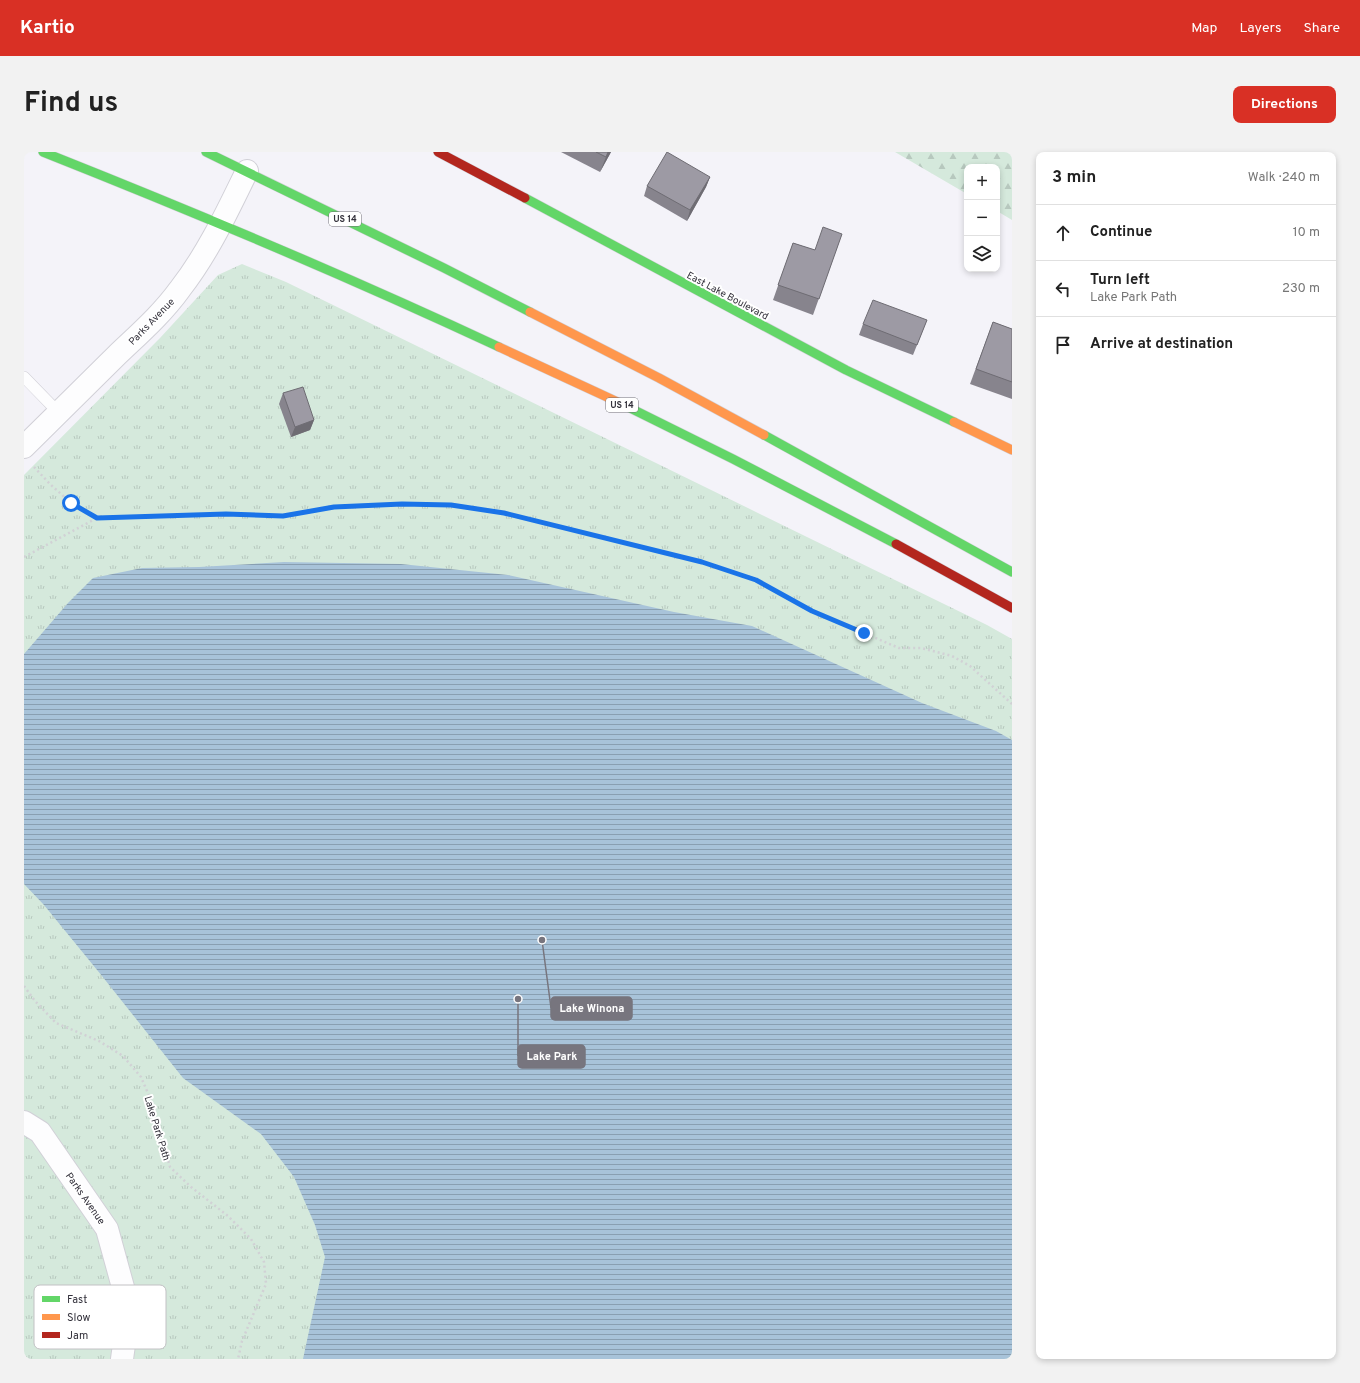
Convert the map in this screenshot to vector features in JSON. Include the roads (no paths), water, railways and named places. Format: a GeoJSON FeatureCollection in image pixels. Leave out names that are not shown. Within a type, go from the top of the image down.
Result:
{"type":"FeatureCollection","features":[{"type":"Feature","properties":{"kind":"main road","name":"US 14"},"geometry":{"type":"LineString","coordinates":[[43,152],[221,224],[428,314],[660,424],[832,509],[1012,608]]}},
{"type":"Feature","properties":{"kind":"main road","name":"US 14"},"geometry":{"type":"LineString","coordinates":[[206,152],[444,268],[659,378],[1012,572]]}},
{"type":"Feature","properties":{"kind":"main road","name":"East Lake Boulevard"},"geometry":{"type":"LineString","coordinates":[[438,152],[846,370],[1012,450]]}},
{"type":"Feature","properties":{"kind":"street","name":"Parks Avenue"},"geometry":{"type":"LineString","coordinates":[[24,447],[155,318],[179,291],[195,268],[221,224],[247,171]]}},
{"type":"Feature","properties":{"kind":"street","name":"Parks Avenue"},"geometry":{"type":"LineString","coordinates":[[24,1122],[40,1132],[107,1229],[122,1285]]}},
{"type":"Feature","properties":{"kind":"street","name":"Parks Avenue"},"geometry":{"type":"LineString","coordinates":[[122,1359],[123,1349]]}},
{"type":"Feature","properties":{"kind":"lane"},"geometry":{"type":"LineString","coordinates":[[24,377],[59,412]]}},
{"type":"Feature","properties":{"kind":"water"},"geometry":{"type":"Polygon","coordinates":[[[284,562],[401,564],[508,575],[674,612],[752,626],[922,703],[996,731],[1012,740],[1012,1359],[303,1359],[325,1257],[315,1225],[294,1177],[261,1134],[183,1078],[44,905],[24,884],[24,654],[68,603],[93,578],[142,568],[199,567],[284,562]]]}},
{"type":"Feature","properties":{"kind":"place","name":"Lake Winona"},"geometry":{"type":"Point","coordinates":[542,940]}},
{"type":"Feature","properties":{"kind":"place","name":"Lake Park"},"geometry":{"type":"Point","coordinates":[518,999]}}]}
